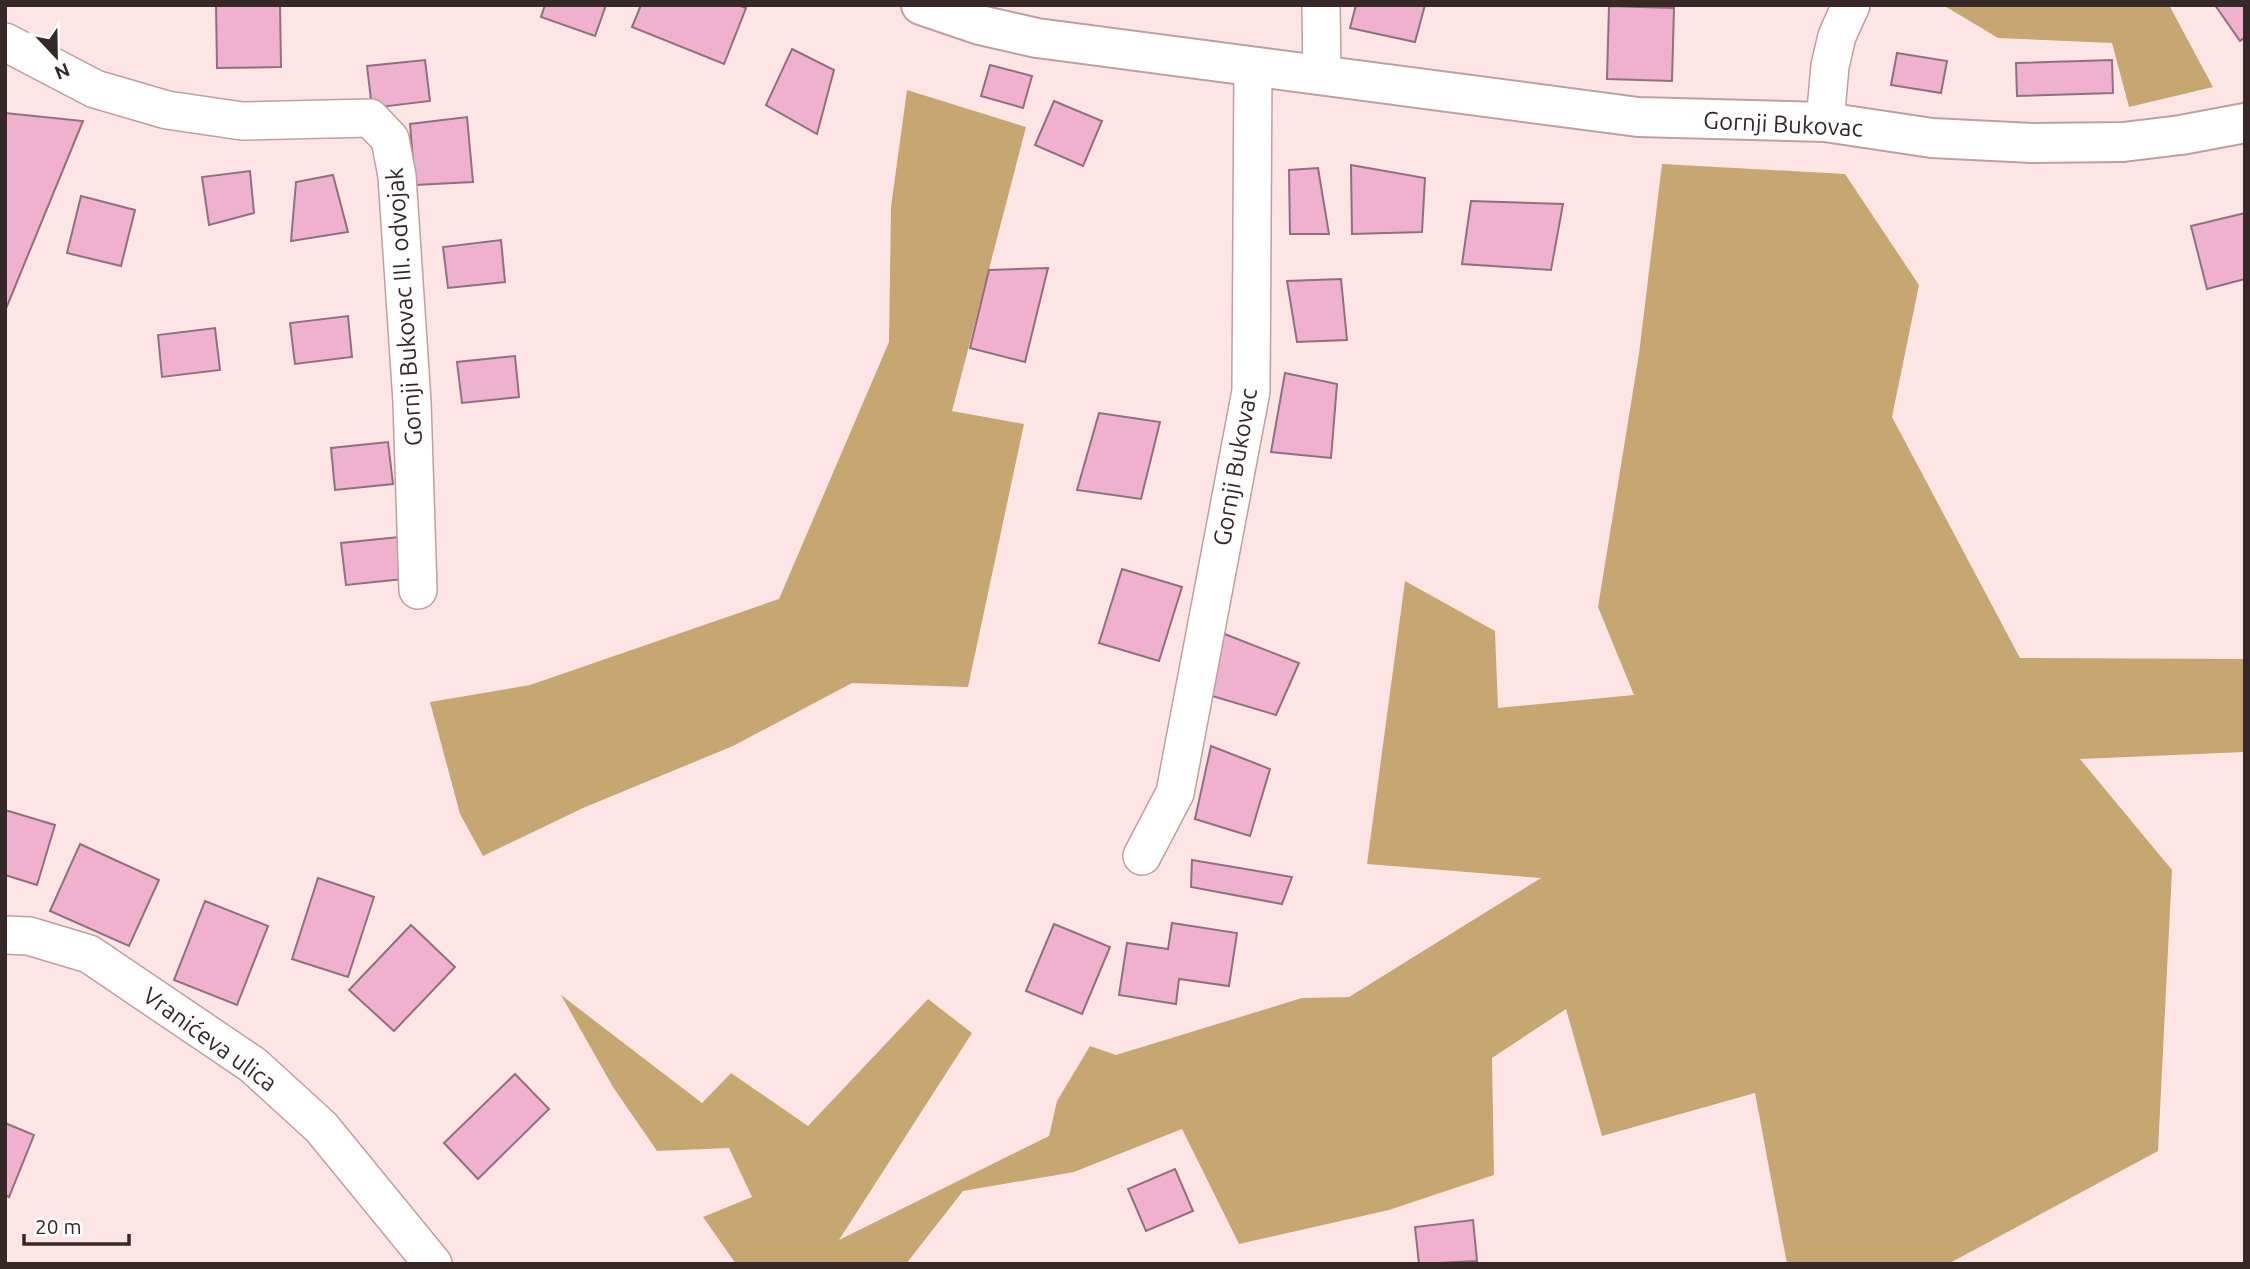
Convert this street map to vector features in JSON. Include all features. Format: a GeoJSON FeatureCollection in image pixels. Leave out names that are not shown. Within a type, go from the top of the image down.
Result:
{"type":"FeatureCollection","features":[{"type":"Feature","properties":{"kind":"street","name":"Gornji Bukovac"},"geometry":{"type":"LineString","coordinates":[[921,5],[980,24],[1037,38],[1638,117],[1825,122],[1932,138],[2032,143],[2123,142],[2182,135],[2245,123]]}},
{"type":"Feature","properties":{"kind":"street"},"geometry":{"type":"LineString","coordinates":[[1321,5],[1322,75]]}},
{"type":"Feature","properties":{"kind":"street"},"geometry":{"type":"LineString","coordinates":[[1825,122],[1830,66],[1837,36],[1851,5]]}},
{"type":"Feature","properties":{"kind":"street","name":"Gornji Bukovac III. odvojak"},"geometry":{"type":"LineString","coordinates":[[5,42],[95,89],[167,110],[242,121],[370,118],[390,139],[397,176],[412,402],[418,590]]}},
{"type":"Feature","properties":{"kind":"street","name":"Gornji Bukovac"},"geometry":{"type":"LineString","coordinates":[[1142,856],[1175,793],[1251,391],[1254,66]]}},
{"type":"Feature","properties":{"kind":"street","name":"Vranićeva ulica"},"geometry":{"type":"LineString","coordinates":[[5,935],[29,936],[89,954],[253,1065],[321,1127],[433,1264]]}},
{"type":"Feature","properties":{"kind":"shaded area"},"geometry":{"type":"Polygon","coordinates":[[[1943,5],[2169,5],[2213,87],[2129,107],[2112,43],[1998,38],[1943,5]]]}},
{"type":"Feature","properties":{"kind":"shaded area"},"geometry":{"type":"Polygon","coordinates":[[[907,90],[1026,127],[952,411],[1024,424],[968,687],[852,683],[733,746],[583,808],[483,856],[460,814],[430,702],[530,685],[779,599],[889,342],[891,207],[907,90]]]}},
{"type":"Feature","properties":{"kind":"shaded area"},"geometry":{"type":"Polygon","coordinates":[[[1662,164],[1845,174],[1919,285],[1892,417],[2020,658],[2245,659],[2245,752],[2080,759],[2172,870],[2158,1151],[1948,1264],[1787,1264],[1755,1093],[1602,1136],[1566,1009],[1492,1058],[1494,1175],[1389,1210],[1239,1244],[1182,1129],[1074,1172],[963,1191],[906,1264],[736,1264],[703,1217],[752,1197],[729,1148],[657,1151],[613,1087],[561,995],[702,1103],[731,1073],[808,1126],[928,999],[972,1033],[839,1240],[1049,1136],[1057,1101],[1090,1046],[1116,1055],[1302,998],[1349,997],[1541,878],[1367,864],[1405,581],[1495,631],[1498,708],[1634,695],[1598,607],[1639,354],[1662,164]]]}},
{"type":"Feature","properties":{"kind":"building"},"geometry":{"type":"Polygon","coordinates":[[[216,5],[280,5],[281,67],[217,68],[216,5]]]}},
{"type":"Feature","properties":{"kind":"building"},"geometry":{"type":"Polygon","coordinates":[[[545,5],[606,5],[595,36],[541,17],[545,5]]]}},
{"type":"Feature","properties":{"kind":"building"},"geometry":{"type":"Polygon","coordinates":[[[641,5],[738,5],[746,8],[724,64],[632,27],[641,5]]]}},
{"type":"Feature","properties":{"kind":"building"},"geometry":{"type":"Polygon","coordinates":[[[1356,5],[1425,5],[1415,42],[1350,28],[1356,5]]]}},
{"type":"Feature","properties":{"kind":"building"},"geometry":{"type":"Polygon","coordinates":[[[2215,5],[2245,5],[2245,37],[2240,41],[2215,5]]]}},
{"type":"Feature","properties":{"kind":"building"},"geometry":{"type":"Polygon","coordinates":[[[1609,6],[1674,8],[1672,81],[1607,79],[1609,6]]]}},
{"type":"Feature","properties":{"kind":"building"},"geometry":{"type":"Polygon","coordinates":[[[792,49],[834,70],[817,134],[766,105],[792,49]]]}},
{"type":"Feature","properties":{"kind":"building"},"geometry":{"type":"Polygon","coordinates":[[[1897,53],[1947,61],[1941,93],[1891,85],[1897,53]]]}},
{"type":"Feature","properties":{"kind":"building"},"geometry":{"type":"Polygon","coordinates":[[[425,60],[430,101],[372,108],[367,66],[425,60]]]}},
{"type":"Feature","properties":{"kind":"building"},"geometry":{"type":"Polygon","coordinates":[[[2112,60],[2113,93],[2017,96],[2016,63],[2112,60]]]}},
{"type":"Feature","properties":{"kind":"building"},"geometry":{"type":"Polygon","coordinates":[[[990,65],[1032,76],[1023,108],[981,96],[990,65]]]}},
{"type":"Feature","properties":{"kind":"building"},"geometry":{"type":"Polygon","coordinates":[[[1054,101],[1102,121],[1083,166],[1035,145],[1054,101]]]}},
{"type":"Feature","properties":{"kind":"building"},"geometry":{"type":"Polygon","coordinates":[[[5,113],[83,121],[5,311],[5,113]]]}},
{"type":"Feature","properties":{"kind":"building"},"geometry":{"type":"Polygon","coordinates":[[[467,117],[473,182],[415,185],[410,124],[467,117]]]}},
{"type":"Feature","properties":{"kind":"building"},"geometry":{"type":"Polygon","coordinates":[[[1351,165],[1425,178],[1422,232],[1352,234],[1351,165]]]}},
{"type":"Feature","properties":{"kind":"building"},"geometry":{"type":"Polygon","coordinates":[[[1318,168],[1329,234],[1290,234],[1289,170],[1318,168]]]}},
{"type":"Feature","properties":{"kind":"building"},"geometry":{"type":"Polygon","coordinates":[[[250,171],[254,213],[209,225],[202,177],[250,171]]]}},
{"type":"Feature","properties":{"kind":"building"},"geometry":{"type":"Polygon","coordinates":[[[333,175],[348,232],[291,241],[296,182],[333,175]]]}},
{"type":"Feature","properties":{"kind":"building"},"geometry":{"type":"Polygon","coordinates":[[[81,196],[135,210],[121,266],[67,253],[81,196]]]}},
{"type":"Feature","properties":{"kind":"building"},"geometry":{"type":"Polygon","coordinates":[[[1471,201],[1563,204],[1551,270],[1462,264],[1471,201]]]}},
{"type":"Feature","properties":{"kind":"building"},"geometry":{"type":"Polygon","coordinates":[[[2245,213],[2245,279],[2207,289],[2191,226],[2245,213]]]}},
{"type":"Feature","properties":{"kind":"building"},"geometry":{"type":"Polygon","coordinates":[[[501,240],[505,282],[448,288],[443,247],[501,240]]]}},
{"type":"Feature","properties":{"kind":"building"},"geometry":{"type":"Polygon","coordinates":[[[1048,268],[1025,362],[970,348],[989,270],[1048,268]]]}},
{"type":"Feature","properties":{"kind":"building"},"geometry":{"type":"Polygon","coordinates":[[[1341,279],[1347,340],[1297,342],[1287,281],[1341,279]]]}},
{"type":"Feature","properties":{"kind":"building"},"geometry":{"type":"Polygon","coordinates":[[[348,316],[352,357],[295,364],[290,323],[348,316]]]}},
{"type":"Feature","properties":{"kind":"building"},"geometry":{"type":"Polygon","coordinates":[[[215,328],[220,370],[162,377],[158,335],[215,328]]]}},
{"type":"Feature","properties":{"kind":"building"},"geometry":{"type":"Polygon","coordinates":[[[515,356],[519,397],[462,403],[457,362],[515,356]]]}},
{"type":"Feature","properties":{"kind":"building"},"geometry":{"type":"Polygon","coordinates":[[[1285,373],[1337,384],[1331,458],[1271,452],[1285,373]]]}},
{"type":"Feature","properties":{"kind":"building"},"geometry":{"type":"Polygon","coordinates":[[[1099,413],[1160,422],[1141,499],[1077,490],[1099,413]]]}},
{"type":"Feature","properties":{"kind":"building"},"geometry":{"type":"Polygon","coordinates":[[[388,442],[393,484],[335,490],[331,448],[388,442]]]}},
{"type":"Feature","properties":{"kind":"building"},"geometry":{"type":"Polygon","coordinates":[[[399,537],[403,579],[346,585],[341,543],[399,537]]]}},
{"type":"Feature","properties":{"kind":"building"},"geometry":{"type":"Polygon","coordinates":[[[1122,569],[1182,587],[1159,661],[1099,643],[1122,569]]]}},
{"type":"Feature","properties":{"kind":"building"},"geometry":{"type":"Polygon","coordinates":[[[1222,633],[1299,663],[1276,715],[1209,695],[1222,633]]]}},
{"type":"Feature","properties":{"kind":"building"},"geometry":{"type":"Polygon","coordinates":[[[1211,746],[1270,769],[1250,836],[1195,819],[1211,746]]]}},
{"type":"Feature","properties":{"kind":"building"},"geometry":{"type":"Polygon","coordinates":[[[5,810],[55,825],[37,885],[5,875],[5,810]]]}},
{"type":"Feature","properties":{"kind":"building"},"geometry":{"type":"Polygon","coordinates":[[[80,844],[159,880],[129,946],[50,911],[80,844]]]}},
{"type":"Feature","properties":{"kind":"building"},"geometry":{"type":"Polygon","coordinates":[[[1192,860],[1292,877],[1282,904],[1191,887],[1192,860]]]}},
{"type":"Feature","properties":{"kind":"building"},"geometry":{"type":"Polygon","coordinates":[[[318,878],[374,897],[348,977],[292,959],[318,878]]]}},
{"type":"Feature","properties":{"kind":"building"},"geometry":{"type":"Polygon","coordinates":[[[205,901],[268,926],[237,1005],[174,980],[205,901]]]}},
{"type":"Feature","properties":{"kind":"building"},"geometry":{"type":"Polygon","coordinates":[[[1172,923],[1237,933],[1229,986],[1179,979],[1176,1004],[1119,995],[1127,943],[1168,949],[1172,923]]]}},
{"type":"Feature","properties":{"kind":"building"},"geometry":{"type":"Polygon","coordinates":[[[1054,924],[1110,947],[1082,1014],[1026,991],[1054,924]]]}},
{"type":"Feature","properties":{"kind":"building"},"geometry":{"type":"Polygon","coordinates":[[[411,925],[455,967],[394,1031],[349,990],[411,925]]]}},
{"type":"Feature","properties":{"kind":"building"},"geometry":{"type":"Polygon","coordinates":[[[515,1074],[549,1109],[478,1179],[444,1143],[515,1074]]]}},
{"type":"Feature","properties":{"kind":"building"},"geometry":{"type":"Polygon","coordinates":[[[5,1123],[34,1135],[9,1197],[5,1195],[5,1123]]]}},
{"type":"Feature","properties":{"kind":"building"},"geometry":{"type":"Polygon","coordinates":[[[1175,1169],[1193,1211],[1146,1231],[1128,1189],[1175,1169]]]}},
{"type":"Feature","properties":{"kind":"building"},"geometry":{"type":"Polygon","coordinates":[[[1473,1220],[1477,1261],[1419,1264],[1415,1227],[1473,1220]]]}}]}
